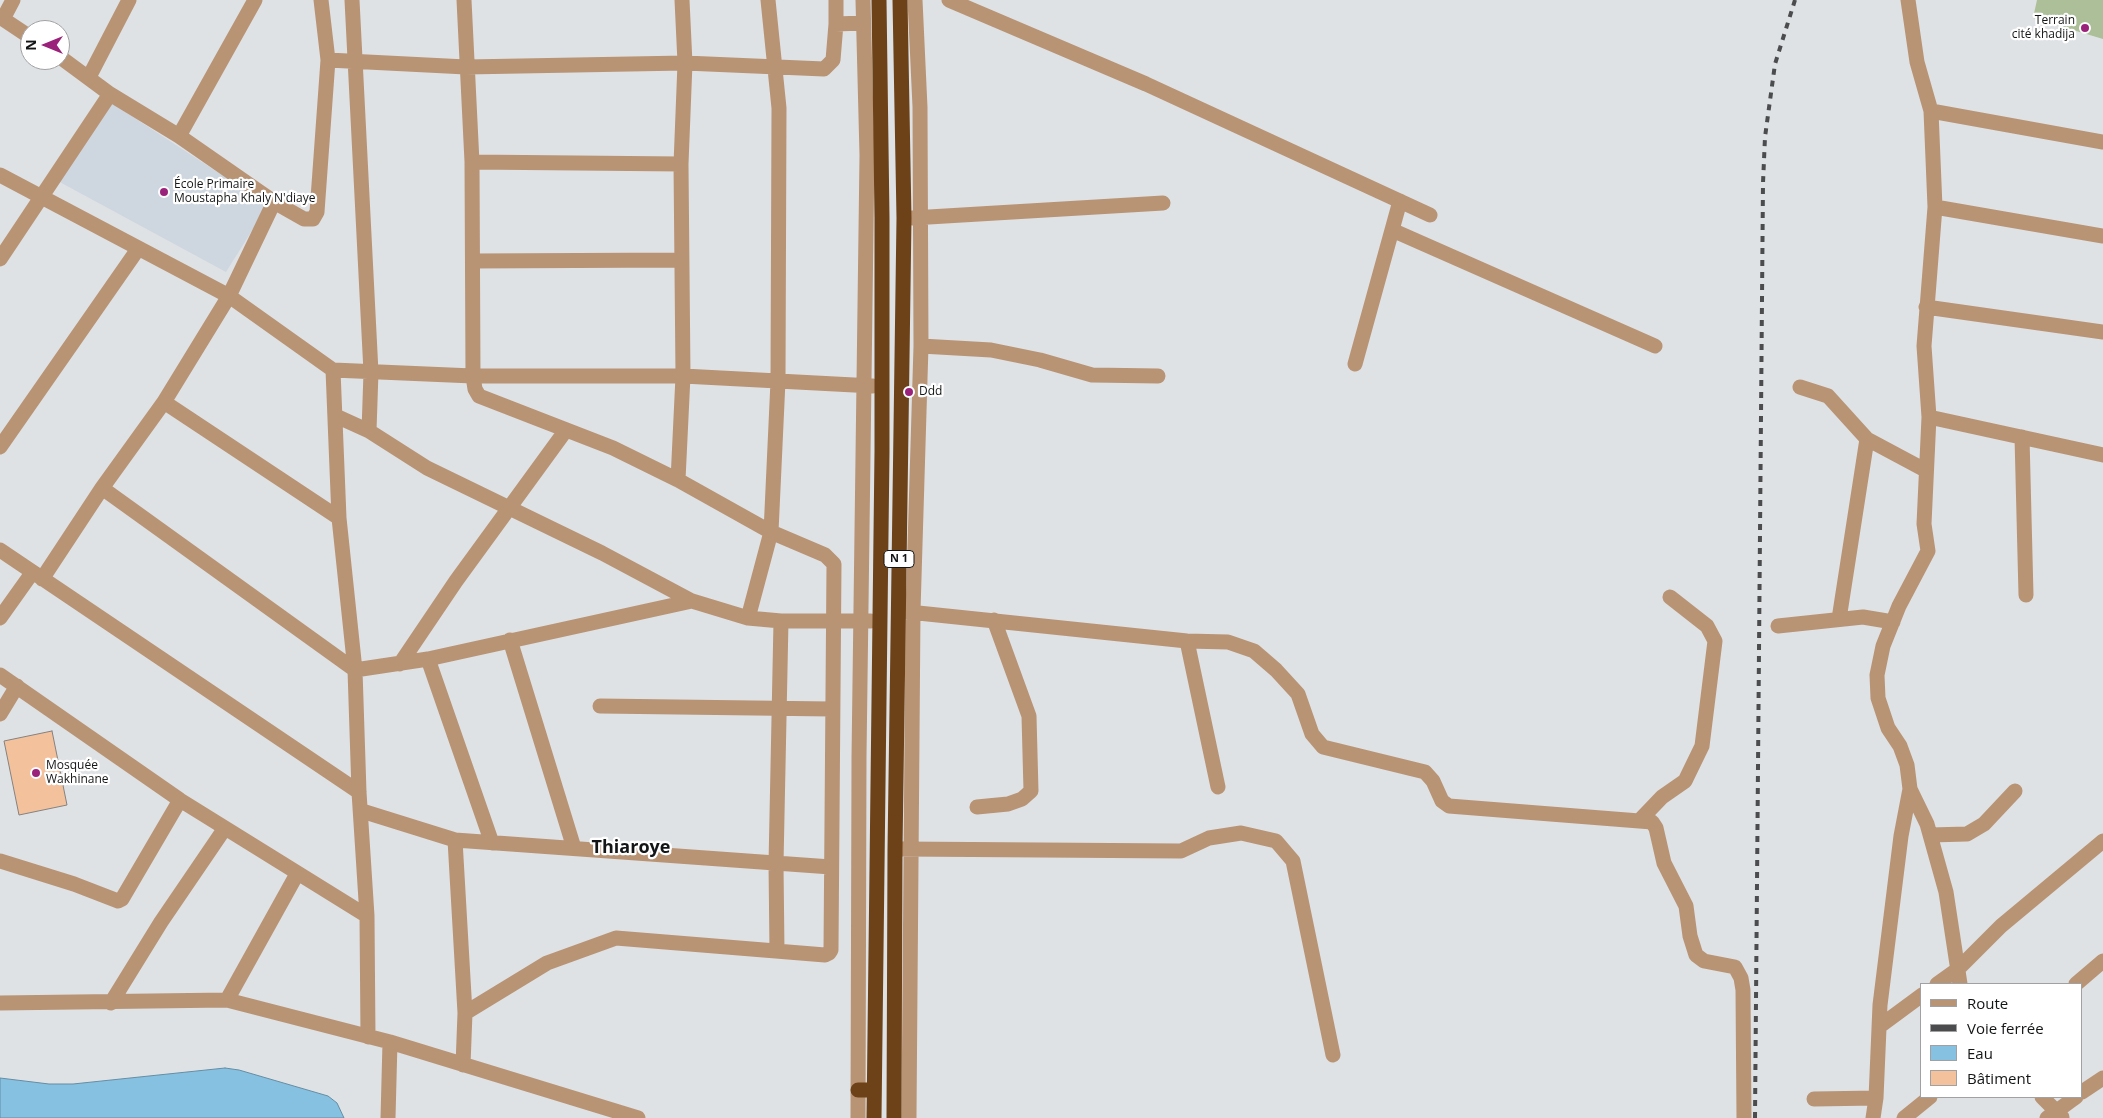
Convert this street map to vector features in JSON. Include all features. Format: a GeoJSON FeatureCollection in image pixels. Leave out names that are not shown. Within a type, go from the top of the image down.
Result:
{"type":"FeatureCollection","features":[{"type":"Feature","properties":{"kind":"highway","name":"N 1"},"geometry":{"type":"LineString","coordinates":[[874,1118],[882,386],[874,156],[879,0]]}},
{"type":"Feature","properties":{"kind":"highway","name":"N 1"},"geometry":{"type":"LineString","coordinates":[[894,1118],[895,849],[906,611],[904,218],[900,0]]}},
{"type":"Feature","properties":{"kind":"highway"},"geometry":{"type":"LineString","coordinates":[[858,1090],[874,1090]]}},
{"type":"Feature","properties":{"kind":"street"},"geometry":{"type":"LineString","coordinates":[[13,0],[2,18],[20,30]]}},
{"type":"Feature","properties":{"kind":"street"},"geometry":{"type":"LineString","coordinates":[[89,77],[129,0]]}},
{"type":"Feature","properties":{"kind":"street"},"geometry":{"type":"LineString","coordinates":[[179,136],[255,0]]}},
{"type":"Feature","properties":{"kind":"street"},"geometry":{"type":"LineString","coordinates":[[70,64],[110,94],[179,136],[274,202],[304,219],[312,219],[317,212],[328,60],[321,0]]}},
{"type":"Feature","properties":{"kind":"street"},"geometry":{"type":"LineString","coordinates":[[352,0],[371,372],[369,431]]}},
{"type":"Feature","properties":{"kind":"street"},"geometry":{"type":"LineString","coordinates":[[464,0],[472,162],[473,376],[475,389],[479,396],[613,448],[678,480],[771,532],[831,559],[834,564],[831,709],[831,950],[825,955],[616,938],[547,963],[465,1013]]}},
{"type":"Feature","properties":{"kind":"street"},"geometry":{"type":"LineString","coordinates":[[678,480],[683,376],[681,164],[684,63],[682,0]]}},
{"type":"Feature","properties":{"kind":"street"},"geometry":{"type":"LineString","coordinates":[[748,618],[771,532],[778,381],[779,108],[768,0]]}},
{"type":"Feature","properties":{"kind":"street"},"geometry":{"type":"LineString","coordinates":[[328,60],[466,66],[684,63],[824,70],[832,60],[836,24],[836,0]]}},
{"type":"Feature","properties":{"kind":"street"},"geometry":{"type":"LineString","coordinates":[[858,1118],[861,620],[865,385],[874,156],[863,23],[863,0]]}},
{"type":"Feature","properties":{"kind":"street"},"geometry":{"type":"LineString","coordinates":[[909,1118],[910,849],[906,611],[921,346],[920,107],[915,0]]}},
{"type":"Feature","properties":{"kind":"street"},"geometry":{"type":"LineString","coordinates":[[949,0],[1146,84],[1430,215]]}},
{"type":"Feature","properties":{"kind":"street"},"geometry":{"type":"LineString","coordinates":[[1908,0],[1917,62],[1931,111],[1935,207],[1924,346],[1929,416],[1924,524],[1928,551],[1892,622],[1883,646],[1878,675],[1878,698],[1888,728],[1900,746],[1907,766],[1910,789],[1930,835],[1946,892],[1960,983]]}},
{"type":"Feature","properties":{"kind":"street"},"geometry":{"type":"LineString","coordinates":[[836,24],[863,23]]}},
{"type":"Feature","properties":{"kind":"street"},"geometry":{"type":"LineString","coordinates":[[0,259],[110,94]]}},
{"type":"Feature","properties":{"kind":"street"},"geometry":{"type":"LineString","coordinates":[[1931,111],[2103,142]]}},
{"type":"Feature","properties":{"kind":"street"},"geometry":{"type":"LineString","coordinates":[[472,162],[681,164]]}},
{"type":"Feature","properties":{"kind":"street"},"geometry":{"type":"LineString","coordinates":[[0,175],[229,296],[333,370],[473,376],[683,376],[882,386]]}},
{"type":"Feature","properties":{"kind":"street"},"geometry":{"type":"LineString","coordinates":[[1355,364],[1400,201]]}},
{"type":"Feature","properties":{"kind":"street"},"geometry":{"type":"LineString","coordinates":[[0,618],[37,576],[164,402],[229,296],[274,202]]}},
{"type":"Feature","properties":{"kind":"street"},"geometry":{"type":"LineString","coordinates":[[904,218],[1163,204]]}},
{"type":"Feature","properties":{"kind":"street"},"geometry":{"type":"LineString","coordinates":[[1935,207],[2103,236]]}},
{"type":"Feature","properties":{"kind":"street"},"geometry":{"type":"LineString","coordinates":[[1392,230],[1655,346]]}},
{"type":"Feature","properties":{"kind":"street"},"geometry":{"type":"LineString","coordinates":[[0,447],[138,249]]}},
{"type":"Feature","properties":{"kind":"street"},"geometry":{"type":"LineString","coordinates":[[473,262],[681,260]]}},
{"type":"Feature","properties":{"kind":"street"},"geometry":{"type":"LineString","coordinates":[[1926,307],[2103,332]]}},
{"type":"Feature","properties":{"kind":"street"},"geometry":{"type":"LineString","coordinates":[[921,346],[991,350],[1040,360],[1092,374],[1158,376]]}},
{"type":"Feature","properties":{"kind":"street"},"geometry":{"type":"LineString","coordinates":[[333,370],[339,518],[355,670],[359,792],[362,810],[367,916],[368,1037]]}},
{"type":"Feature","properties":{"kind":"street"},"geometry":{"type":"LineString","coordinates":[[1800,387],[1828,396],[1868,439],[1925,470]]}},
{"type":"Feature","properties":{"kind":"street"},"geometry":{"type":"LineString","coordinates":[[164,402],[339,518]]}},
{"type":"Feature","properties":{"kind":"street"},"geometry":{"type":"LineString","coordinates":[[336,416],[369,431],[427,468],[511,507],[692,601],[748,618],[781,621],[880,621]]}},
{"type":"Feature","properties":{"kind":"street"},"geometry":{"type":"LineString","coordinates":[[1929,416],[2103,455]]}},
{"type":"Feature","properties":{"kind":"street"},"geometry":{"type":"LineString","coordinates":[[400,664],[456,581],[566,430]]}},
{"type":"Feature","properties":{"kind":"street"},"geometry":{"type":"LineString","coordinates":[[2022,437],[2026,595]]}},
{"type":"Feature","properties":{"kind":"street"},"geometry":{"type":"LineString","coordinates":[[1839,619],[1868,439]]}},
{"type":"Feature","properties":{"kind":"street"},"geometry":{"type":"LineString","coordinates":[[102,488],[355,670],[428,660],[510,640],[692,601]]}},
{"type":"Feature","properties":{"kind":"street"},"geometry":{"type":"LineString","coordinates":[[0,550],[359,792]]}},
{"type":"Feature","properties":{"kind":"street"},"geometry":{"type":"LineString","coordinates":[[1640,820],[1662,798],[1685,782],[1702,746],[1715,641],[1706,626],[1670,597]]}},
{"type":"Feature","properties":{"kind":"street"},"geometry":{"type":"LineString","coordinates":[[906,611],[1187,641],[1228,642],[1254,650],[1298,694],[1312,734],[1323,746],[1424,772],[1433,781],[1442,801],[1449,806],[1652,822],[1656,828],[1664,863],[1686,906],[1690,936],[1696,955],[1704,961],[1735,968],[1741,978],[1743,990],[1744,1118]]}},
{"type":"Feature","properties":{"kind":"street"},"geometry":{"type":"LineString","coordinates":[[1778,626],[1863,617],[1892,622]]}},
{"type":"Feature","properties":{"kind":"street"},"geometry":{"type":"LineString","coordinates":[[977,807],[1008,804],[1022,799],[1031,791],[1028,716],[994,620]]}},
{"type":"Feature","properties":{"kind":"street"},"geometry":{"type":"LineString","coordinates":[[777,951],[776,864],[781,621]]}},
{"type":"Feature","properties":{"kind":"street"},"geometry":{"type":"LineString","coordinates":[[510,640],[574,848]]}},
{"type":"Feature","properties":{"kind":"street"},"geometry":{"type":"LineString","coordinates":[[1187,641],[1218,787]]}},
{"type":"Feature","properties":{"kind":"street"},"geometry":{"type":"LineString","coordinates":[[428,660],[492,843]]}},
{"type":"Feature","properties":{"kind":"street"},"geometry":{"type":"LineString","coordinates":[[0,675],[180,800],[367,916]]}},
{"type":"Feature","properties":{"kind":"street"},"geometry":{"type":"LineString","coordinates":[[0,714],[17,686]]}},
{"type":"Feature","properties":{"kind":"street"},"geometry":{"type":"LineString","coordinates":[[600,706],[831,709]]}},
{"type":"Feature","properties":{"kind":"street"},"geometry":{"type":"LineString","coordinates":[[1873,1118],[1880,1026],[1901,836],[1910,789]]}},
{"type":"Feature","properties":{"kind":"street"},"geometry":{"type":"LineString","coordinates":[[1930,835],[1967,834],[1984,824],[2015,791]]}},
{"type":"Feature","properties":{"kind":"street"},"geometry":{"type":"LineString","coordinates":[[0,861],[74,884],[118,901],[122,899],[180,800]]}},
{"type":"Feature","properties":{"kind":"street"},"geometry":{"type":"LineString","coordinates":[[362,810],[455,840],[831,867]]}},
{"type":"Feature","properties":{"kind":"street"},"geometry":{"type":"LineString","coordinates":[[111,1003],[161,922],[225,828]]}},
{"type":"Feature","properties":{"kind":"street"},"geometry":{"type":"LineString","coordinates":[[895,849],[1181,851],[1209,838],[1241,833],[1276,841],[1293,861],[1333,1054]]}},
{"type":"Feature","properties":{"kind":"street"},"geometry":{"type":"LineString","coordinates":[[455,840],[465,1013],[463,1065]]}},
{"type":"Feature","properties":{"kind":"street"},"geometry":{"type":"LineString","coordinates":[[1938,983],[1958,969],[2001,926],[2103,841]]}},
{"type":"Feature","properties":{"kind":"street"},"geometry":{"type":"LineString","coordinates":[[226,1000],[297,874]]}},
{"type":"Feature","properties":{"kind":"street"},"geometry":{"type":"LineString","coordinates":[[2077,983],[2103,961]]}},
{"type":"Feature","properties":{"kind":"street"},"geometry":{"type":"LineString","coordinates":[[1880,1026],[1920,996]]}},
{"type":"Feature","properties":{"kind":"street"},"geometry":{"type":"LineString","coordinates":[[0,1003],[226,1000],[390,1042],[638,1118]]}},
{"type":"Feature","properties":{"kind":"street"},"geometry":{"type":"LineString","coordinates":[[388,1118],[390,1042]]}},
{"type":"Feature","properties":{"kind":"street"},"geometry":{"type":"LineString","coordinates":[[2083,1091],[2103,1078]]}},
{"type":"Feature","properties":{"kind":"street"},"geometry":{"type":"LineString","coordinates":[[1814,1099],[1876,1098]]}},
{"type":"Feature","properties":{"kind":"street"},"geometry":{"type":"LineString","coordinates":[[1907,1117],[1929,1098]]}},
{"type":"Feature","properties":{"kind":"street"},"geometry":{"type":"LineString","coordinates":[[2043,1098],[2055,1115],[2075,1098]]}},
{"type":"Feature","properties":{"kind":"shaded area","name":"École Primaire Moustapha Khaly N'diaye"},"geometry":{"type":"Polygon","coordinates":[[[110,102],[268,205],[226,272],[56,180],[110,102]]]}},
{"type":"Feature","properties":{"kind":"green space","name":"Terrain cité khadija"},"geometry":{"type":"Polygon","coordinates":[[[2037,0],[2103,0],[2103,39],[2033,18],[2037,0]]]}},
{"type":"Feature","properties":{"kind":"water"},"geometry":{"type":"Polygon","coordinates":[[[225,1068],[239,1070],[328,1096],[337,1103],[344,1118],[0,1118],[0,1078],[49,1084],[73,1084],[225,1068]]]}},
{"type":"Feature","properties":{"kind":"building","name":"Mosquée Wakhinane"},"geometry":{"type":"Polygon","coordinates":[[[52,731],[67,805],[19,815],[4,741],[52,731]]]}},
{"type":"Feature","properties":{"kind":"railway"},"geometry":{"type":"LineString","coordinates":[[1755,1118],[1763,183],[1765,137],[1775,64],[1795,0]]}},
{"type":"Feature","properties":{"kind":"place","name":"Terrain cité khadija"},"geometry":{"type":"Point","coordinates":[2085,28]}},
{"type":"Feature","properties":{"kind":"place","name":"École Primaire Moustapha Khaly N'diaye"},"geometry":{"type":"Point","coordinates":[164,192]}},
{"type":"Feature","properties":{"kind":"place","name":"Ddd"},"geometry":{"type":"Point","coordinates":[909,392]}},
{"type":"Feature","properties":{"kind":"place","name":"Mosquée Wakhinane"},"geometry":{"type":"Point","coordinates":[36,773]}},
{"type":"Feature","properties":{"kind":"district","name":"Thiaroye"},"geometry":{"type":"Point","coordinates":[631,848]}}]}
